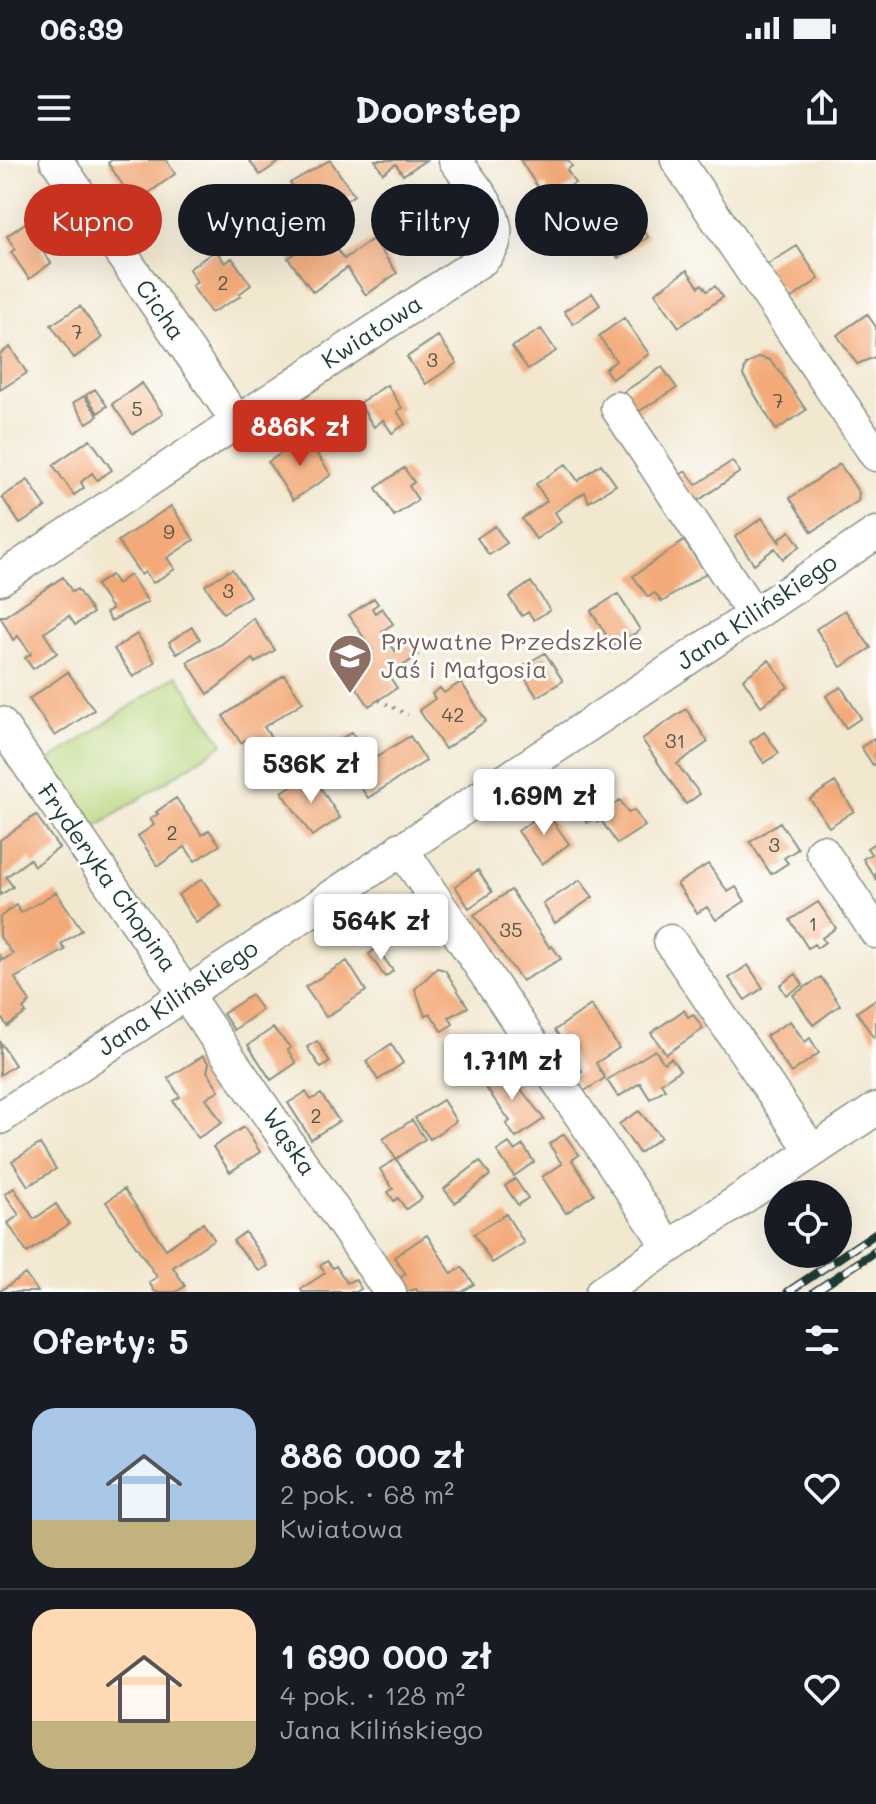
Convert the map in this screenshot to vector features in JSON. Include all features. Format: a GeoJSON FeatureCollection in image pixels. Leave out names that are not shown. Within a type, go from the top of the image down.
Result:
{"type":"FeatureCollection","features":[{"type":"Feature","properties":{"kind":"street","name":"Cicha"},"geometry":{"type":"LineString","coordinates":[[56,160],[237,421]]}},
{"type":"Feature","properties":{"kind":"street","name":"Kwiatowa"},"geometry":{"type":"LineString","coordinates":[[0,579],[483,259],[496,237],[496,224],[455,160]]}},
{"type":"Feature","properties":{"kind":"street"},"geometry":{"type":"LineString","coordinates":[[677,160],[876,455]]}},
{"type":"Feature","properties":{"kind":"street"},"geometry":{"type":"LineString","coordinates":[[617,408],[753,614]]}},
{"type":"Feature","properties":{"kind":"street","name":"Jana Kilińskiego"},"geometry":{"type":"LineString","coordinates":[[0,1118],[876,533]]}},
{"type":"Feature","properties":{"kind":"street","name":"Fryderyka Chopina"},"geometry":{"type":"LineString","coordinates":[[0,723],[187,993]]}},
{"type":"Feature","properties":{"kind":"street"},"geometry":{"type":"LineString","coordinates":[[401,848],[669,1247]]}},
{"type":"Feature","properties":{"kind":"street"},"geometry":{"type":"LineString","coordinates":[[822,851],[876,932]]}},
{"type":"Feature","properties":{"kind":"street"},"geometry":{"type":"LineString","coordinates":[[670,941],[812,1151]]}},
{"type":"Feature","properties":{"kind":"street","name":"Wąska"},"geometry":{"type":"LineString","coordinates":[[187,993],[390,1292]]}},
{"type":"Feature","properties":{"kind":"street"},"geometry":{"type":"LineString","coordinates":[[602,1292],[876,1109]]}},
{"type":"Feature","properties":{"kind":"path"},"geometry":{"type":"LineString","coordinates":[[379,700],[408,715]]}},
{"type":"Feature","properties":{"kind":"green space"},"geometry":{"type":"Polygon","coordinates":[[[177,675],[223,744],[92,830],[46,763],[177,675]]]}},
{"type":"Feature","properties":{"kind":"building"},"geometry":{"type":"Polygon","coordinates":[[[112,160],[166,160],[175,174],[161,184],[122,184],[108,163],[112,160]]]}},
{"type":"Feature","properties":{"kind":"building"},"geometry":{"type":"Polygon","coordinates":[[[249,160],[282,160],[260,175],[249,160]]]}},
{"type":"Feature","properties":{"kind":"building"},"geometry":{"type":"Polygon","coordinates":[[[330,160],[346,184],[291,184],[330,160]]]}},
{"type":"Feature","properties":{"kind":"building"},"geometry":{"type":"Polygon","coordinates":[[[375,160],[426,160],[403,175],[396,164],[383,173],[375,160]]]}},
{"type":"Feature","properties":{"kind":"building"},"geometry":{"type":"Polygon","coordinates":[[[520,160],[568,160],[572,166],[567,170],[573,184],[536,184],[520,160]]]}},
{"type":"Feature","properties":{"kind":"building"},"geometry":{"type":"Polygon","coordinates":[[[24,224],[24,256],[46,256],[51,263],[29,279],[11,252],[15,249],[7,236],[24,224]]]}},
{"type":"Feature","properties":{"kind":"building"},"geometry":{"type":"Polygon","coordinates":[[[371,240],[371,256],[385,256],[397,273],[366,295],[347,268],[313,292],[288,258],[342,256],[344,259],[355,256],[355,251],[371,240]]]}},
{"type":"Feature","properties":{"kind":"building"},"geometry":{"type":"Polygon","coordinates":[[[797,246],[819,279],[789,300],[765,266],[797,246]]]}},
{"type":"Feature","properties":{"kind":"building"},"geometry":{"type":"Polygon","coordinates":[[[207,256],[220,256],[225,263],[232,258],[251,285],[239,294],[241,296],[211,313],[192,286],[197,282],[189,269],[207,256]]]}},
{"type":"Feature","properties":{"kind":"building"},"geometry":{"type":"Polygon","coordinates":[[[687,270],[699,287],[702,284],[707,291],[715,286],[723,297],[679,327],[655,293],[687,270]]]}},
{"type":"Feature","properties":{"kind":"building"},"geometry":{"type":"Polygon","coordinates":[[[592,293],[600,305],[573,324],[564,311],[592,293]]]}},
{"type":"Feature","properties":{"kind":"building"},"geometry":{"type":"Polygon","coordinates":[[[80,306],[102,338],[74,358],[51,325],[80,306]]]}},
{"type":"Feature","properties":{"kind":"building"},"geometry":{"type":"Polygon","coordinates":[[[867,314],[876,327],[875,357],[857,364],[837,335],[867,314]]]}},
{"type":"Feature","properties":{"kind":"building"},"geometry":{"type":"Polygon","coordinates":[[[624,318],[649,354],[612,379],[605,369],[616,361],[599,336],[624,318]]]}},
{"type":"Feature","properties":{"kind":"building"},"geometry":{"type":"Polygon","coordinates":[[[541,329],[556,351],[528,369],[512,347],[541,329]]]}},
{"type":"Feature","properties":{"kind":"building"},"geometry":{"type":"Polygon","coordinates":[[[438,336],[457,363],[426,384],[407,357],[438,336]]]}},
{"type":"Feature","properties":{"kind":"building"},"geometry":{"type":"Polygon","coordinates":[[[10,347],[27,373],[0,390],[0,354],[10,347]]]}},
{"type":"Feature","properties":{"kind":"building"},"geometry":{"type":"Polygon","coordinates":[[[759,357],[770,360],[806,410],[776,430],[743,375],[746,365],[759,357]]]}},
{"type":"Feature","properties":{"kind":"building"},"geometry":{"type":"Polygon","coordinates":[[[662,367],[677,388],[636,413],[622,393],[662,367]]]}},
{"type":"Feature","properties":{"kind":"building"},"geometry":{"type":"Polygon","coordinates":[[[142,383],[163,414],[133,434],[112,404],[142,383]]]}},
{"type":"Feature","properties":{"kind":"building"},"geometry":{"type":"Polygon","coordinates":[[[387,385],[402,408],[397,411],[405,424],[392,433],[383,420],[374,427],[359,403],[387,385]]]}},
{"type":"Feature","properties":{"kind":"building"},"geometry":{"type":"Polygon","coordinates":[[[95,389],[107,406],[98,413],[86,395],[95,389]]]}},
{"type":"Feature","properties":{"kind":"building"},"geometry":{"type":"Polygon","coordinates":[[[84,396],[98,416],[87,423],[73,403],[84,396]]]}},
{"type":"Feature","properties":{"kind":"building"},"geometry":{"type":"Polygon","coordinates":[[[306,437],[331,475],[293,500],[268,462],[306,437]]]}},
{"type":"Feature","properties":{"kind":"building"},"geometry":{"type":"Polygon","coordinates":[[[90,439],[112,470],[97,480],[92,473],[81,482],[84,488],[74,495],[53,465],[90,439]]]}},
{"type":"Feature","properties":{"kind":"building"},"geometry":{"type":"Polygon","coordinates":[[[732,461],[740,472],[696,502],[678,476],[686,471],[696,485],[732,461]]]}},
{"type":"Feature","properties":{"kind":"building"},"geometry":{"type":"Polygon","coordinates":[[[566,464],[578,481],[601,464],[616,485],[589,502],[585,492],[555,512],[561,522],[536,539],[522,519],[547,501],[536,484],[566,464]]]}},
{"type":"Feature","properties":{"kind":"building"},"geometry":{"type":"Polygon","coordinates":[[[840,464],[859,493],[858,501],[812,532],[790,498],[840,464]]]}},
{"type":"Feature","properties":{"kind":"building"},"geometry":{"type":"Polygon","coordinates":[[[404,468],[414,482],[409,486],[418,500],[394,516],[376,488],[404,468]]]}},
{"type":"Feature","properties":{"kind":"building"},"geometry":{"type":"Polygon","coordinates":[[[28,480],[46,507],[20,524],[2,497],[28,480]]]}},
{"type":"Feature","properties":{"kind":"building"},"geometry":{"type":"Polygon","coordinates":[[[171,506],[194,540],[167,558],[175,569],[153,583],[145,572],[141,575],[118,541],[171,506]]]}},
{"type":"Feature","properties":{"kind":"building"},"geometry":{"type":"Polygon","coordinates":[[[762,518],[780,543],[779,539],[790,531],[800,546],[783,559],[775,548],[754,564],[735,537],[762,518]]]}},
{"type":"Feature","properties":{"kind":"building"},"geometry":{"type":"Polygon","coordinates":[[[495,526],[507,543],[489,555],[477,538],[495,526]]]}},
{"type":"Feature","properties":{"kind":"building"},"geometry":{"type":"Polygon","coordinates":[[[684,541],[706,573],[662,602],[655,593],[648,597],[633,576],[684,541]]]}},
{"type":"Feature","properties":{"kind":"building"},"geometry":{"type":"Polygon","coordinates":[[[232,569],[250,596],[223,613],[205,585],[232,569]]]}},
{"type":"Feature","properties":{"kind":"building"},"geometry":{"type":"Polygon","coordinates":[[[111,575],[117,584],[130,575],[148,602],[111,621],[106,613],[112,609],[96,585],[111,575]]]}},
{"type":"Feature","properties":{"kind":"building"},"geometry":{"type":"Polygon","coordinates":[[[63,577],[72,592],[77,589],[93,613],[75,625],[69,616],[44,633],[57,653],[33,669],[25,658],[31,654],[18,636],[13,640],[0,616],[5,616],[63,577]]]}},
{"type":"Feature","properties":{"kind":"building"},"geometry":{"type":"Polygon","coordinates":[[[531,582],[550,610],[534,620],[528,612],[522,616],[509,597],[531,582]]]}},
{"type":"Feature","properties":{"kind":"building"},"geometry":{"type":"Polygon","coordinates":[[[618,594],[640,630],[614,647],[591,611],[618,594]]]}},
{"type":"Feature","properties":{"kind":"building"},"geometry":{"type":"Polygon","coordinates":[[[374,598],[378,604],[372,608],[375,613],[382,608],[393,624],[382,631],[395,651],[409,642],[418,655],[389,676],[397,688],[369,706],[344,669],[372,650],[349,615],[374,598]]]}},
{"type":"Feature","properties":{"kind":"building"},"geometry":{"type":"Polygon","coordinates":[[[845,610],[871,648],[841,667],[816,629],[845,610]]]}},
{"type":"Feature","properties":{"kind":"building"},"geometry":{"type":"Polygon","coordinates":[[[253,618],[275,650],[255,663],[253,659],[208,694],[187,662],[222,644],[253,618]]]}},
{"type":"Feature","properties":{"kind":"building"},"geometry":{"type":"Polygon","coordinates":[[[192,627],[200,639],[177,654],[169,642],[192,627]]]}},
{"type":"Feature","properties":{"kind":"building"},"geometry":{"type":"Polygon","coordinates":[[[137,634],[155,662],[133,677],[114,649],[137,634]]]}},
{"type":"Feature","properties":{"kind":"building"},"geometry":{"type":"Polygon","coordinates":[[[545,653],[563,681],[537,697],[519,668],[545,653]]]}},
{"type":"Feature","properties":{"kind":"building"},"geometry":{"type":"Polygon","coordinates":[[[769,660],[788,687],[761,706],[743,679],[769,660]]]}},
{"type":"Feature","properties":{"kind":"building"},"geometry":{"type":"Polygon","coordinates":[[[68,672],[94,710],[55,736],[29,699],[68,672]]]}},
{"type":"Feature","properties":{"kind":"building"},"geometry":{"type":"Polygon","coordinates":[[[284,675],[303,702],[264,727],[273,741],[254,753],[245,740],[241,743],[223,716],[284,675]]]}},
{"type":"Feature","properties":{"kind":"building"},"geometry":{"type":"Polygon","coordinates":[[[461,682],[486,721],[445,749],[419,710],[435,699],[432,694],[440,688],[444,693],[461,682]]]}},
{"type":"Feature","properties":{"kind":"building"},"geometry":{"type":"Polygon","coordinates":[[[841,687],[861,718],[846,728],[826,696],[841,687]]]}},
{"type":"Feature","properties":{"kind":"building"},"geometry":{"type":"Polygon","coordinates":[[[686,709],[708,742],[677,764],[700,794],[686,804],[642,739],[686,709]]]}},
{"type":"Feature","properties":{"kind":"building"},"geometry":{"type":"Polygon","coordinates":[[[352,732],[364,751],[344,763],[331,745],[352,732]]]}},
{"type":"Feature","properties":{"kind":"building"},"geometry":{"type":"Polygon","coordinates":[[[764,732],[779,753],[764,763],[750,742],[764,732]]]}},
{"type":"Feature","properties":{"kind":"building"},"geometry":{"type":"Polygon","coordinates":[[[410,736],[426,761],[368,798],[351,773],[410,736]]]}},
{"type":"Feature","properties":{"kind":"building"},"geometry":{"type":"Polygon","coordinates":[[[874,739],[876,763],[873,765],[861,747],[874,739]]]}},
{"type":"Feature","properties":{"kind":"building"},"geometry":{"type":"Polygon","coordinates":[[[311,773],[340,818],[312,836],[282,792],[311,773]]]}},
{"type":"Feature","properties":{"kind":"building"},"geometry":{"type":"Polygon","coordinates":[[[588,778],[609,808],[620,800],[628,813],[634,810],[645,826],[617,844],[601,820],[598,822],[595,818],[587,823],[573,801],[579,798],[573,788],[588,778]]]}},
{"type":"Feature","properties":{"kind":"building"},"geometry":{"type":"Polygon","coordinates":[[[835,782],[854,811],[829,827],[810,799],[835,782]]]}},
{"type":"Feature","properties":{"kind":"building"},"geometry":{"type":"Polygon","coordinates":[[[176,798],[202,835],[209,830],[220,845],[195,861],[185,847],[158,866],[138,836],[154,825],[150,819],[158,814],[156,812],[176,798]]]}},
{"type":"Feature","properties":{"kind":"building"},"geometry":{"type":"Polygon","coordinates":[[[546,811],[569,844],[542,864],[518,831],[546,811]]]}},
{"type":"Feature","properties":{"kind":"building"},"geometry":{"type":"Polygon","coordinates":[[[36,815],[59,848],[34,866],[30,859],[6,877],[13,887],[0,895],[0,840],[36,815]]]}},
{"type":"Feature","properties":{"kind":"building"},"geometry":{"type":"Polygon","coordinates":[[[780,822],[798,849],[784,858],[788,863],[771,874],[750,842],[780,822]]]}},
{"type":"Feature","properties":{"kind":"building"},"geometry":{"type":"Polygon","coordinates":[[[876,842],[876,879],[863,859],[871,854],[867,848],[876,842]]]}},
{"type":"Feature","properties":{"kind":"building"},"geometry":{"type":"Polygon","coordinates":[[[708,864],[728,892],[736,887],[745,901],[716,920],[707,907],[697,913],[677,884],[708,864]]]}},
{"type":"Feature","properties":{"kind":"building"},"geometry":{"type":"Polygon","coordinates":[[[478,870],[492,892],[469,908],[455,886],[478,870]]]}},
{"type":"Feature","properties":{"kind":"building"},"geometry":{"type":"Polygon","coordinates":[[[202,879],[221,906],[196,923],[178,895],[202,879]]]}},
{"type":"Feature","properties":{"kind":"building"},"geometry":{"type":"Polygon","coordinates":[[[580,880],[593,897],[555,923],[543,904],[580,880]]]}},
{"type":"Feature","properties":{"kind":"building"},"geometry":{"type":"Polygon","coordinates":[[[511,890],[550,948],[552,946],[561,959],[522,981],[474,915],[511,890]]]}},
{"type":"Feature","properties":{"kind":"building"},"geometry":{"type":"Polygon","coordinates":[[[56,892],[82,930],[61,944],[65,950],[15,978],[30,1002],[23,1009],[26,1013],[7,1026],[0,1015],[0,956],[3,960],[13,954],[0,937],[0,917],[16,905],[21,913],[56,892]]]}},
{"type":"Feature","properties":{"kind":"building"},"geometry":{"type":"Polygon","coordinates":[[[818,902],[836,928],[822,938],[825,942],[817,948],[814,944],[808,948],[790,920],[818,902]]]}},
{"type":"Feature","properties":{"kind":"building"},"geometry":{"type":"Polygon","coordinates":[[[377,948],[393,971],[385,977],[369,954],[377,948]]]}},
{"type":"Feature","properties":{"kind":"building"},"geometry":{"type":"Polygon","coordinates":[[[347,961],[366,991],[326,1017],[305,987],[347,961]]]}},
{"type":"Feature","properties":{"kind":"building"},"geometry":{"type":"Polygon","coordinates":[[[748,965],[763,988],[745,1000],[729,978],[748,965]]]}},
{"type":"Feature","properties":{"kind":"building"},"geometry":{"type":"Polygon","coordinates":[[[437,968],[445,970],[468,1007],[449,1017],[453,1024],[442,1031],[430,1013],[425,1016],[415,989],[437,968]]]}},
{"type":"Feature","properties":{"kind":"building"},"geometry":{"type":"Polygon","coordinates":[[[796,974],[803,985],[786,995],[780,985],[796,974]]]}},
{"type":"Feature","properties":{"kind":"building"},"geometry":{"type":"Polygon","coordinates":[[[821,977],[840,1005],[813,1025],[793,995],[821,977]]]}},
{"type":"Feature","properties":{"kind":"building"},"geometry":{"type":"Polygon","coordinates":[[[251,995],[262,1010],[234,1030],[223,1014],[251,995]]]}},
{"type":"Feature","properties":{"kind":"building"},"geometry":{"type":"Polygon","coordinates":[[[876,999],[876,1037],[874,1038],[857,1012],[876,999]]]}},
{"type":"Feature","properties":{"kind":"building"},"geometry":{"type":"Polygon","coordinates":[[[591,1005],[619,1048],[596,1063],[605,1078],[583,1092],[573,1077],[582,1071],[555,1030],[591,1005]]]}},
{"type":"Feature","properties":{"kind":"building"},"geometry":{"type":"Polygon","coordinates":[[[684,1010],[688,1017],[693,1014],[703,1029],[666,1054],[651,1033],[684,1010]]]}},
{"type":"Feature","properties":{"kind":"building"},"geometry":{"type":"Polygon","coordinates":[[[790,1021],[805,1042],[810,1038],[819,1053],[791,1073],[766,1036],[790,1021]]]}},
{"type":"Feature","properties":{"kind":"building"},"geometry":{"type":"Polygon","coordinates":[[[273,1028],[291,1048],[288,1050],[296,1063],[271,1080],[248,1045],[273,1028]]]}},
{"type":"Feature","properties":{"kind":"building"},"geometry":{"type":"Polygon","coordinates":[[[317,1041],[330,1062],[321,1068],[307,1047],[317,1041]]]}},
{"type":"Feature","properties":{"kind":"building"},"geometry":{"type":"Polygon","coordinates":[[[0,1042],[15,1065],[0,1075],[0,1042]]]}},
{"type":"Feature","properties":{"kind":"building"},"geometry":{"type":"Polygon","coordinates":[[[391,1044],[403,1063],[378,1080],[366,1061],[391,1044]]]}},
{"type":"Feature","properties":{"kind":"building"},"geometry":{"type":"Polygon","coordinates":[[[655,1050],[664,1063],[671,1058],[680,1070],[661,1083],[665,1089],[650,1099],[640,1083],[618,1097],[607,1080],[655,1050]]]}},
{"type":"Feature","properties":{"kind":"building"},"geometry":{"type":"Polygon","coordinates":[[[203,1056],[209,1064],[207,1071],[219,1090],[206,1098],[222,1123],[198,1138],[173,1101],[180,1097],[168,1078],[203,1056]]]}},
{"type":"Feature","properties":{"kind":"building"},"geometry":{"type":"Polygon","coordinates":[[[503,1066],[544,1119],[516,1138],[506,1124],[510,1121],[481,1081],[503,1066]]]}},
{"type":"Feature","properties":{"kind":"building"},"geometry":{"type":"Polygon","coordinates":[[[306,1092],[311,1100],[321,1094],[339,1121],[311,1139],[288,1103],[306,1092]]]}},
{"type":"Feature","properties":{"kind":"building"},"geometry":{"type":"Polygon","coordinates":[[[443,1100],[456,1121],[430,1139],[415,1118],[443,1100]]]}},
{"type":"Feature","properties":{"kind":"building"},"geometry":{"type":"Polygon","coordinates":[[[639,1111],[661,1137],[639,1153],[619,1124],[639,1111]]]}},
{"type":"Feature","properties":{"kind":"building"},"geometry":{"type":"Polygon","coordinates":[[[412,1120],[425,1139],[396,1159],[383,1139],[412,1120]]]}},
{"type":"Feature","properties":{"kind":"building"},"geometry":{"type":"Polygon","coordinates":[[[244,1127],[260,1152],[230,1172],[213,1147],[244,1127]]]}},
{"type":"Feature","properties":{"kind":"building"},"geometry":{"type":"Polygon","coordinates":[[[564,1134],[579,1155],[572,1160],[594,1194],[566,1213],[542,1177],[562,1164],[549,1144],[564,1134]]]}},
{"type":"Feature","properties":{"kind":"building"},"geometry":{"type":"Polygon","coordinates":[[[509,1143],[515,1151],[523,1145],[534,1162],[514,1176],[497,1151],[509,1143]]]}},
{"type":"Feature","properties":{"kind":"building"},"geometry":{"type":"Polygon","coordinates":[[[40,1144],[56,1169],[28,1186],[12,1161],[40,1144]]]}},
{"type":"Feature","properties":{"kind":"building"},"geometry":{"type":"Polygon","coordinates":[[[396,1159],[422,1198],[406,1209],[398,1198],[394,1201],[388,1192],[393,1189],[380,1169],[396,1159]]]}},
{"type":"Feature","properties":{"kind":"building"},"geometry":{"type":"Polygon","coordinates":[[[480,1161],[490,1175],[455,1203],[444,1189],[480,1161]]]}},
{"type":"Feature","properties":{"kind":"building"},"geometry":{"type":"Polygon","coordinates":[[[515,1179],[528,1198],[518,1205],[505,1186],[515,1179]]]}},
{"type":"Feature","properties":{"kind":"building"},"geometry":{"type":"Polygon","coordinates":[[[14,1188],[34,1219],[56,1204],[69,1224],[27,1253],[8,1223],[19,1215],[5,1194],[14,1188]]]}},
{"type":"Feature","properties":{"kind":"building"},"geometry":{"type":"Polygon","coordinates":[[[124,1189],[166,1249],[203,1223],[214,1239],[173,1267],[185,1286],[176,1292],[155,1292],[149,1282],[157,1277],[106,1202],[124,1189]]]}},
{"type":"Feature","properties":{"kind":"building"},"geometry":{"type":"Polygon","coordinates":[[[506,1214],[524,1243],[492,1263],[474,1234],[506,1214]]]}},
{"type":"Feature","properties":{"kind":"building"},"geometry":{"type":"Polygon","coordinates":[[[245,1232],[268,1266],[259,1271],[233,1241],[245,1232]]]}},
{"type":"Feature","properties":{"kind":"building"},"geometry":{"type":"Polygon","coordinates":[[[427,1235],[452,1274],[462,1267],[474,1284],[462,1292],[418,1292],[416,1289],[405,1292],[397,1280],[406,1274],[394,1257],[427,1235]]]}},
{"type":"Feature","properties":{"kind":"building"},"geometry":{"type":"Polygon","coordinates":[[[327,1261],[333,1268],[336,1266],[347,1283],[355,1279],[361,1289],[356,1292],[302,1292],[301,1289],[325,1273],[320,1266],[327,1261]]]}},
{"type":"Feature","properties":{"kind":"building"},"geometry":{"type":"Polygon","coordinates":[[[25,1274],[38,1292],[0,1292],[0,1291],[25,1274]]]}},
{"type":"Feature","properties":{"kind":"railway"},"geometry":{"type":"LineString","coordinates":[[788,1292],[876,1233]]}},
{"type":"Feature","properties":{"kind":"railway"},"geometry":{"type":"LineString","coordinates":[[814,1292],[876,1251]]}},
{"type":"Feature","properties":{"kind":"place","name":"Prywatne Przedszkole Jaś i Małgosia"},"geometry":{"type":"Point","coordinates":[350,695]}}]}
